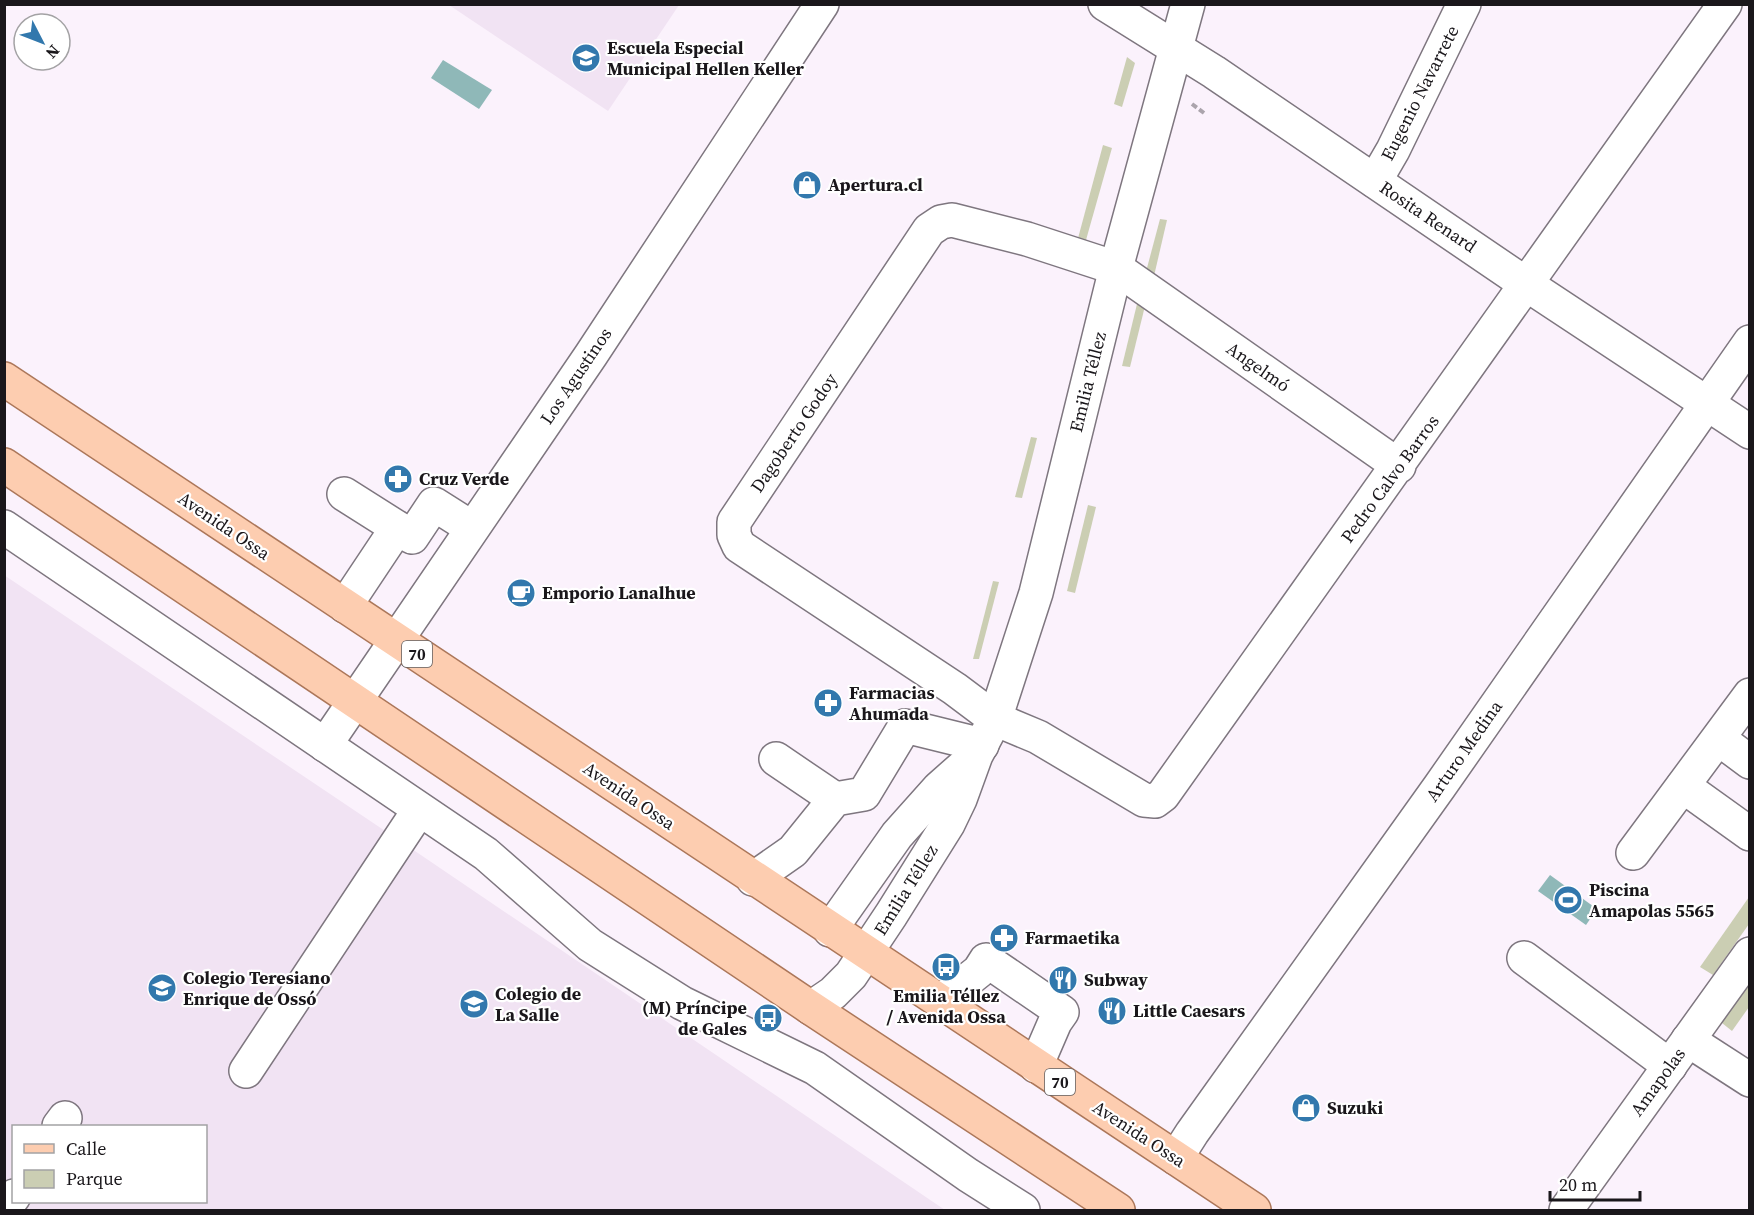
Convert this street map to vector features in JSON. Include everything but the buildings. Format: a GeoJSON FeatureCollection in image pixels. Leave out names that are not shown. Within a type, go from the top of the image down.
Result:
{"type":"FeatureCollection","features":[{"type":"Feature","properties":{"kind":"main road","name":"Avenida Ossa"},"geometry":{"type":"LineString","coordinates":[[4,379],[1254,1210]]}},
{"type":"Feature","properties":{"kind":"main road"},"geometry":{"type":"LineString","coordinates":[[4,465],[812,1008],[1118,1210]]}},
{"type":"Feature","properties":{"kind":"street","name":"Los Agustinos"},"geometry":{"type":"LineString","coordinates":[[325,745],[591,355],[822,4]]}},
{"type":"Feature","properties":{"kind":"street","name":"Rosita Renard"},"geometry":{"type":"LineString","coordinates":[[1105,4],[1176,48],[1749,432]]}},
{"type":"Feature","properties":{"kind":"street","name":"Emilia Téllez"},"geometry":{"type":"LineString","coordinates":[[812,1008],[851,975],[866,954],[948,825],[984,740],[1036,594],[1116,268],[1188,4]]}},
{"type":"Feature","properties":{"kind":"street","name":"Eugenio Navarrete"},"geometry":{"type":"LineString","coordinates":[[1375,182],[1464,4]]}},
{"type":"Feature","properties":{"kind":"street","name":"Pedro Calvo Barros"},"geometry":{"type":"LineString","coordinates":[[984,740],[1038,737],[1144,800],[1155,801],[1163,795],[1399,466],[1725,4]]}},
{"type":"Feature","properties":{"kind":"street","name":"Dagoberto Godoy"},"geometry":{"type":"LineString","coordinates":[[984,740],[955,689],[739,546],[734,535],[735,522],[929,230],[941,222],[952,220],[1027,239],[1116,268]]}},
{"type":"Feature","properties":{"kind":"street","name":"Angelmó"},"geometry":{"type":"LineString","coordinates":[[1116,268],[1399,466]]}},
{"type":"Feature","properties":{"kind":"street","name":"Arturo Medina"},"geometry":{"type":"LineString","coordinates":[[1176,1158],[1440,786],[1749,342]]}},
{"type":"Feature","properties":{"kind":"street"},"geometry":{"type":"LineString","coordinates":[[344,494],[412,537],[434,504],[472,528]]}},
{"type":"Feature","properties":{"kind":"street"},"geometry":{"type":"LineString","coordinates":[[4,527],[486,854],[590,945],[682,1003],[815,1068],[1023,1210]]}},
{"type":"Feature","properties":{"kind":"street"},"geometry":{"type":"LineString","coordinates":[[345,606],[397,528]]}},
{"type":"Feature","properties":{"kind":"street"},"geometry":{"type":"LineString","coordinates":[[1633,854],[1719,739],[1749,694]]}},
{"type":"Feature","properties":{"kind":"street"},"geometry":{"type":"LineString","coordinates":[[753,879],[793,851],[849,796],[905,726],[984,740]]}},
{"type":"Feature","properties":{"kind":"street"},"geometry":{"type":"LineString","coordinates":[[1719,739],[1749,762]]}},
{"type":"Feature","properties":{"kind":"street","name":"Emilia Téllez"},"geometry":{"type":"LineString","coordinates":[[830,930],[897,835],[984,740]]}},
{"type":"Feature","properties":{"kind":"street"},"geometry":{"type":"LineString","coordinates":[[776,759],[849,796],[882,808],[897,835]]}},
{"type":"Feature","properties":{"kind":"street"},"geometry":{"type":"LineString","coordinates":[[1683,786],[1749,834]]}},
{"type":"Feature","properties":{"kind":"street"},"geometry":{"type":"LineString","coordinates":[[246,1071],[419,810]]}},
{"type":"Feature","properties":{"kind":"street","name":"Amapolas"},"geometry":{"type":"LineString","coordinates":[[1566,1210],[1749,954]]}},
{"type":"Feature","properties":{"kind":"street"},"geometry":{"type":"LineString","coordinates":[[1524,958],[1679,1053],[1749,1080]]}},
{"type":"Feature","properties":{"kind":"street"},"geometry":{"type":"LineString","coordinates":[[940,1002],[979,971],[986,960],[1062,1012],[1055,1022],[1036,1066]]}},
{"type":"Feature","properties":{"kind":"shaded area","name":"Escuela Especial Municipal Hellen Keller"},"geometry":{"type":"Polygon","coordinates":[[[679,4],[608,111],[449,5],[679,4]]]}},
{"type":"Feature","properties":{"kind":"shaded area"},"geometry":{"type":"Polygon","coordinates":[[[443,60],[492,90],[479,109],[431,78],[443,60]]]}},
{"type":"Feature","properties":{"kind":"shaded area"},"geometry":{"type":"Polygon","coordinates":[[[4,575],[412,849],[945,1210],[5,1210],[4,575]]]}},
{"type":"Feature","properties":{"kind":"shaded area","name":"Piscina Amapolas 5565"},"geometry":{"type":"Polygon","coordinates":[[[1550,875],[1597,909],[1586,925],[1538,891],[1550,875]]]}},
{"type":"Feature","properties":{"kind":"green space"},"geometry":{"type":"Polygon","coordinates":[[[1127,57],[1135,63],[1122,107],[1114,104],[1127,57]]]}},
{"type":"Feature","properties":{"kind":"green space"},"geometry":{"type":"Polygon","coordinates":[[[1103,145],[1112,148],[1086,240],[1082,243],[1077,242],[1103,145]]]}},
{"type":"Feature","properties":{"kind":"green space"},"geometry":{"type":"Polygon","coordinates":[[[1160,219],[1167,220],[1154,276],[1147,268],[1160,219]]]}},
{"type":"Feature","properties":{"kind":"green space"},"geometry":{"type":"Polygon","coordinates":[[[1137,304],[1145,306],[1130,367],[1122,366],[1137,304]]]}},
{"type":"Feature","properties":{"kind":"green space"},"geometry":{"type":"Polygon","coordinates":[[[1031,437],[1037,438],[1022,498],[1015,497],[1031,437]]]}},
{"type":"Feature","properties":{"kind":"green space"},"geometry":{"type":"Polygon","coordinates":[[[1088,505],[1096,507],[1075,593],[1067,591],[1088,505]]]}},
{"type":"Feature","properties":{"kind":"green space"},"geometry":{"type":"Polygon","coordinates":[[[993,581],[999,582],[979,659],[973,659],[993,581]]]}},
{"type":"Feature","properties":{"kind":"green space"},"geometry":{"type":"Polygon","coordinates":[[[1749,897],[1749,924],[1713,975],[1700,967],[1749,897]]]}},
{"type":"Feature","properties":{"kind":"green space"},"geometry":{"type":"Polygon","coordinates":[[[1749,981],[1749,1007],[1732,1031],[1722,1023],[1749,981]]]}},
{"type":"Feature","properties":{"kind":"place","name":"Escuela Especial Municipal Hellen Keller"},"geometry":{"type":"Point","coordinates":[586,58]}},
{"type":"Feature","properties":{"kind":"place","name":"Apertura.cl"},"geometry":{"type":"Point","coordinates":[807,185]}},
{"type":"Feature","properties":{"kind":"place","name":"Cruz Verde"},"geometry":{"type":"Point","coordinates":[398,479]}},
{"type":"Feature","properties":{"kind":"place","name":"Emporio Lanalhue"},"geometry":{"type":"Point","coordinates":[521,593]}},
{"type":"Feature","properties":{"kind":"place","name":"Farmacias Ahumada"},"geometry":{"type":"Point","coordinates":[828,703]}},
{"type":"Feature","properties":{"kind":"place","name":"Piscina Amapolas 5565"},"geometry":{"type":"Point","coordinates":[1568,900]}},
{"type":"Feature","properties":{"kind":"place","name":"Farmaetika"},"geometry":{"type":"Point","coordinates":[1004,938]}},
{"type":"Feature","properties":{"kind":"place","name":"Emilia Téllez / Avenida Ossa"},"geometry":{"type":"Point","coordinates":[946,967]}},
{"type":"Feature","properties":{"kind":"place","name":"Subway"},"geometry":{"type":"Point","coordinates":[1063,980]}},
{"type":"Feature","properties":{"kind":"place","name":"Colegio Teresiano Enrique de Ossó"},"geometry":{"type":"Point","coordinates":[162,988]}},
{"type":"Feature","properties":{"kind":"place","name":"Colegio de La Salle"},"geometry":{"type":"Point","coordinates":[474,1004]}},
{"type":"Feature","properties":{"kind":"place","name":"Little Caesars"},"geometry":{"type":"Point","coordinates":[1112,1011]}},
{"type":"Feature","properties":{"kind":"place","name":"(M) Príncipe de Gales"},"geometry":{"type":"Point","coordinates":[768,1018]}},
{"type":"Feature","properties":{"kind":"place","name":"Suzuki"},"geometry":{"type":"Point","coordinates":[1306,1108]}}]}
